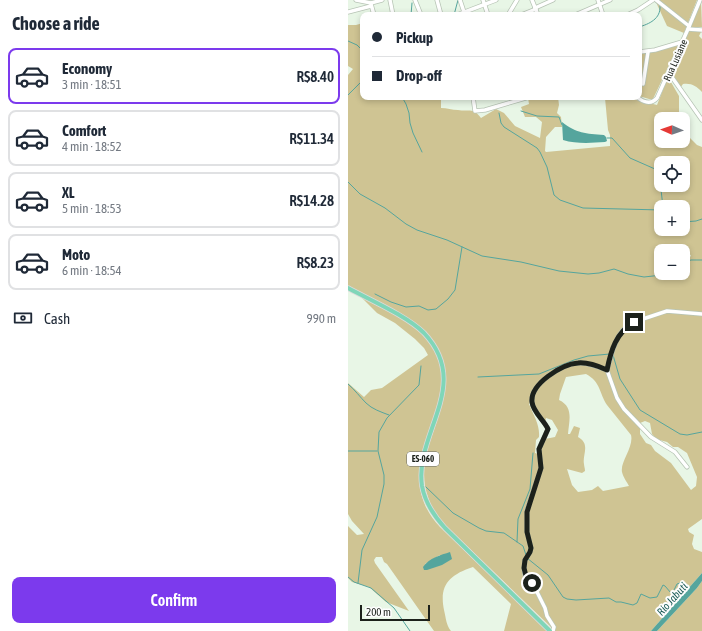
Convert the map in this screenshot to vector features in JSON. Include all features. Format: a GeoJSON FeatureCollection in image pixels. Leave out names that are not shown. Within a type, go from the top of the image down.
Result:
{"type":"FeatureCollection","features":[{"type":"Feature","properties":{"kind":"main road","name":"ES-060"},"geometry":{"type":"LineString","coordinates":[[348,288],[408,321],[423,332],[432,344],[440,359],[443,372],[443,385],[438,410],[422,464],[421,478],[424,496],[434,515],[445,528],[550,631]]}},
{"type":"Feature","properties":{"kind":"street"},"geometry":{"type":"LineString","coordinates":[[356,0],[371,5]]}},
{"type":"Feature","properties":{"kind":"street"},"geometry":{"type":"LineString","coordinates":[[348,12],[382,0]]}},
{"type":"Feature","properties":{"kind":"street"},"geometry":{"type":"LineString","coordinates":[[390,0],[392,12]]}},
{"type":"Feature","properties":{"kind":"street"},"geometry":{"type":"LineString","coordinates":[[415,0],[420,12]]}},
{"type":"Feature","properties":{"kind":"street"},"geometry":{"type":"LineString","coordinates":[[437,0],[440,12]]}},
{"type":"Feature","properties":{"kind":"street"},"geometry":{"type":"LineString","coordinates":[[460,0],[464,12]]}},
{"type":"Feature","properties":{"kind":"street"},"geometry":{"type":"LineString","coordinates":[[483,0],[487,12]]}},
{"type":"Feature","properties":{"kind":"street"},"geometry":{"type":"LineString","coordinates":[[469,12],[496,0]]}},
{"type":"Feature","properties":{"kind":"street"},"geometry":{"type":"LineString","coordinates":[[510,12],[517,0]]}},
{"type":"Feature","properties":{"kind":"street"},"geometry":{"type":"LineString","coordinates":[[532,0],[537,12]]}},
{"type":"Feature","properties":{"kind":"street"},"geometry":{"type":"LineString","coordinates":[[528,12],[553,0]]}},
{"type":"Feature","properties":{"kind":"street"},"geometry":{"type":"LineString","coordinates":[[598,0],[602,12]]}},
{"type":"Feature","properties":{"kind":"street"},"geometry":{"type":"LineString","coordinates":[[582,12],[610,0]]}},
{"type":"Feature","properties":{"kind":"street"},"geometry":{"type":"LineString","coordinates":[[634,12],[653,0]]}},
{"type":"Feature","properties":{"kind":"street"},"geometry":{"type":"LineString","coordinates":[[656,0],[689,28],[702,30]]}},
{"type":"Feature","properties":{"kind":"street","name":"Rua Lusiane"},"geometry":{"type":"LineString","coordinates":[[642,100],[646,102],[655,101],[658,98],[700,0]]}},
{"type":"Feature","properties":{"kind":"street"},"geometry":{"type":"LineString","coordinates":[[371,5],[373,12]]}},
{"type":"Feature","properties":{"kind":"street"},"geometry":{"type":"LineString","coordinates":[[642,52],[648,52],[683,42]]}},
{"type":"Feature","properties":{"kind":"street"},"geometry":{"type":"LineString","coordinates":[[643,84],[648,52]]}},
{"type":"Feature","properties":{"kind":"street"},"geometry":{"type":"LineString","coordinates":[[669,73],[702,120]]}},
{"type":"Feature","properties":{"kind":"street"},"geometry":{"type":"LineString","coordinates":[[473,100],[475,111],[488,109],[519,100]]}},
{"type":"Feature","properties":{"kind":"street"},"geometry":{"type":"LineString","coordinates":[[687,467],[675,452],[651,437],[624,409],[615,393],[607,370],[618,337],[625,328],[634,322],[667,311],[702,314]]}},
{"type":"Feature","properties":{"kind":"street"},"geometry":{"type":"LineString","coordinates":[[554,631],[554,627],[547,616],[545,608],[534,586],[524,571],[525,560],[531,548],[527,532],[527,510],[541,468],[539,449],[548,429],[533,408],[532,398],[536,388],[544,380],[558,370],[573,364],[588,364],[607,370]]}},
{"type":"Feature","properties":{"kind":"shaded area"},"geometry":{"type":"Polygon","coordinates":[[[655,0],[697,0],[684,33],[667,26],[655,0]]]}},
{"type":"Feature","properties":{"kind":"shaded area"},"geometry":{"type":"Polygon","coordinates":[[[701,0],[702,27],[691,27],[701,0]]]}},
{"type":"Feature","properties":{"kind":"shaded area"},"geometry":{"type":"Polygon","coordinates":[[[360,24],[360,100],[441,100],[441,108],[473,111],[476,112],[481,118],[496,109],[504,113],[515,126],[540,138],[542,122],[536,117],[525,117],[521,107],[529,104],[528,100],[558,100],[557,113],[561,117],[562,127],[555,127],[546,137],[546,152],[610,146],[605,100],[637,100],[657,105],[668,77],[679,96],[679,112],[654,112],[654,148],[690,148],[690,138],[697,145],[702,147],[702,519],[688,529],[689,532],[694,535],[692,544],[694,549],[702,552],[702,573],[651,631],[555,631],[443,523],[432,508],[424,480],[425,463],[444,396],[445,379],[443,362],[437,346],[414,325],[348,286],[348,75],[353,69],[348,66],[348,25],[360,24]],[[586,374],[566,377],[559,400],[567,406],[569,410],[570,419],[568,434],[570,434],[574,426],[580,428],[578,437],[582,440],[585,446],[585,471],[582,473],[567,469],[572,485],[578,492],[592,490],[598,486],[603,491],[629,486],[623,476],[622,468],[631,444],[631,435],[604,401],[597,384],[586,374]],[[532,401],[529,404],[539,428],[539,437],[536,440],[535,453],[539,454],[545,439],[555,437],[558,430],[552,420],[546,418],[545,423],[537,415],[532,401]],[[645,421],[640,423],[640,434],[646,443],[651,445],[655,451],[671,463],[691,490],[696,486],[697,477],[687,453],[678,447],[673,447],[667,442],[656,439],[652,434],[650,423],[645,421]]]}},
{"type":"Feature","properties":{"kind":"shaded area"},"geometry":{"type":"Polygon","coordinates":[[[689,31],[701,32],[699,36],[702,39],[702,92],[689,84],[683,84],[680,88],[670,72],[686,33],[689,31]]]}},
{"type":"Feature","properties":{"kind":"shaded area"},"geometry":{"type":"Polygon","coordinates":[[[679,44],[653,99],[642,97],[642,52],[679,44]]]}},
{"type":"Feature","properties":{"kind":"shaded area"},"geometry":{"type":"Polygon","coordinates":[[[361,297],[400,318],[415,328],[421,333],[437,356],[442,380],[438,404],[423,453],[420,478],[424,502],[440,527],[548,631],[504,631],[511,604],[473,567],[452,578],[445,588],[443,594],[444,610],[447,624],[451,631],[434,631],[387,564],[384,562],[382,557],[376,557],[374,560],[375,563],[409,611],[386,602],[369,587],[352,582],[348,578],[348,526],[357,535],[364,534],[352,521],[348,514],[348,383],[364,397],[371,390],[382,388],[428,355],[424,348],[415,339],[395,323],[377,313],[361,297]],[[440,555],[425,564],[436,567],[440,555]]]}},
{"type":"Feature","properties":{"kind":"shaded area"},"geometry":{"type":"Polygon","coordinates":[[[702,581],[702,631],[657,631],[697,588],[702,581]]]}},
{"type":"Feature","properties":{"kind":"water"},"geometry":{"type":"Polygon","coordinates":[[[562,122],[572,129],[592,134],[604,135],[607,141],[584,143],[563,140],[562,122]]]}},
{"type":"Feature","properties":{"kind":"water"},"geometry":{"type":"Polygon","coordinates":[[[450,552],[452,559],[442,565],[424,570],[423,567],[428,561],[450,552]]]}},
{"type":"Feature","properties":{"kind":"water"},"geometry":{"type":"Polygon","coordinates":[[[702,573],[702,581],[697,588],[657,631],[651,631],[702,573]]]}},
{"type":"Feature","properties":{"kind":"waterway"},"geometry":{"type":"LineString","coordinates":[[455,12],[458,0]]}},
{"type":"Feature","properties":{"kind":"waterway"},"geometry":{"type":"LineString","coordinates":[[411,12],[412,3]]}},
{"type":"Feature","properties":{"kind":"waterway"},"geometry":{"type":"LineString","coordinates":[[642,26],[656,18],[659,14],[660,6]]}},
{"type":"Feature","properties":{"kind":"waterway"},"geometry":{"type":"LineString","coordinates":[[348,41],[360,48]]}},
{"type":"Feature","properties":{"kind":"waterway"},"geometry":{"type":"LineString","coordinates":[[348,95],[360,83]]}},
{"type":"Feature","properties":{"kind":"waterway"},"geometry":{"type":"LineString","coordinates":[[404,100],[409,113],[413,133],[422,152]]}},
{"type":"Feature","properties":{"kind":"waterway"},"geometry":{"type":"LineString","coordinates":[[521,111],[537,116],[559,117],[562,125]]}},
{"type":"Feature","properties":{"kind":"waterway"},"geometry":{"type":"LineString","coordinates":[[499,113],[501,123],[504,127],[537,148],[540,152],[547,167],[554,195],[560,200],[583,208],[654,210]]}},
{"type":"Feature","properties":{"kind":"waterway"},"geometry":{"type":"LineString","coordinates":[[607,138],[612,138],[630,158],[659,172],[662,200]]}},
{"type":"Feature","properties":{"kind":"waterway"},"geometry":{"type":"LineString","coordinates":[[348,182],[360,194],[385,208],[406,224],[417,230],[447,240],[482,256],[521,262],[559,271],[588,274],[614,269],[628,274],[644,277],[654,276]]}},
{"type":"Feature","properties":{"kind":"waterway"},"geometry":{"type":"LineString","coordinates":[[690,221],[702,219]]}},
{"type":"Feature","properties":{"kind":"waterway"},"geometry":{"type":"LineString","coordinates":[[375,294],[406,307],[419,306],[428,310],[436,309],[448,299],[455,290],[462,247]]}},
{"type":"Feature","properties":{"kind":"waterway"},"geometry":{"type":"LineString","coordinates":[[690,260],[702,260]]}},
{"type":"Feature","properties":{"kind":"waterway"},"geometry":{"type":"LineString","coordinates":[[478,377],[539,374],[588,356],[610,354]]}},
{"type":"Feature","properties":{"kind":"waterway"},"geometry":{"type":"LineString","coordinates":[[613,355],[620,379],[640,410],[680,434],[687,435],[702,432]]}},
{"type":"Feature","properties":{"kind":"waterway"},"geometry":{"type":"LineString","coordinates":[[358,583],[362,550],[377,517],[384,484],[384,475],[378,451],[379,432],[387,418],[419,385],[421,366]]}},
{"type":"Feature","properties":{"kind":"waterway"},"geometry":{"type":"LineString","coordinates":[[348,384],[368,405],[389,415]]}},
{"type":"Feature","properties":{"kind":"waterway"},"geometry":{"type":"LineString","coordinates":[[348,451],[377,451]]}},
{"type":"Feature","properties":{"kind":"waterway"},"geometry":{"type":"LineString","coordinates":[[517,542],[518,519],[530,489],[533,453]]}},
{"type":"Feature","properties":{"kind":"waterway"},"geometry":{"type":"LineString","coordinates":[[426,487],[453,513],[486,531],[504,533],[523,546],[526,555]]}},
{"type":"Feature","properties":{"kind":"waterway","name":"Rio Jabuti"},"geometry":{"type":"LineString","coordinates":[[527,558],[548,575],[563,597],[567,599],[576,600],[609,598],[616,602],[633,605],[637,603],[641,594],[650,598],[657,597],[663,585],[671,593],[677,584],[683,582],[690,587]]}},
{"type":"Feature","properties":{"kind":"waterway"},"geometry":{"type":"LineString","coordinates":[[348,577],[354,582],[371,588],[394,608],[410,631]]}},
{"type":"Feature","properties":{"kind":"route"},"geometry":{"type":"LineString","coordinates":[[532,583],[526,576],[524,568],[525,560],[531,548],[526,527],[527,512],[541,468],[538,453],[539,449],[548,429],[533,408],[532,398],[538,386],[547,377],[574,363],[588,364],[607,370],[614,344],[620,333],[634,322]]}}]}
